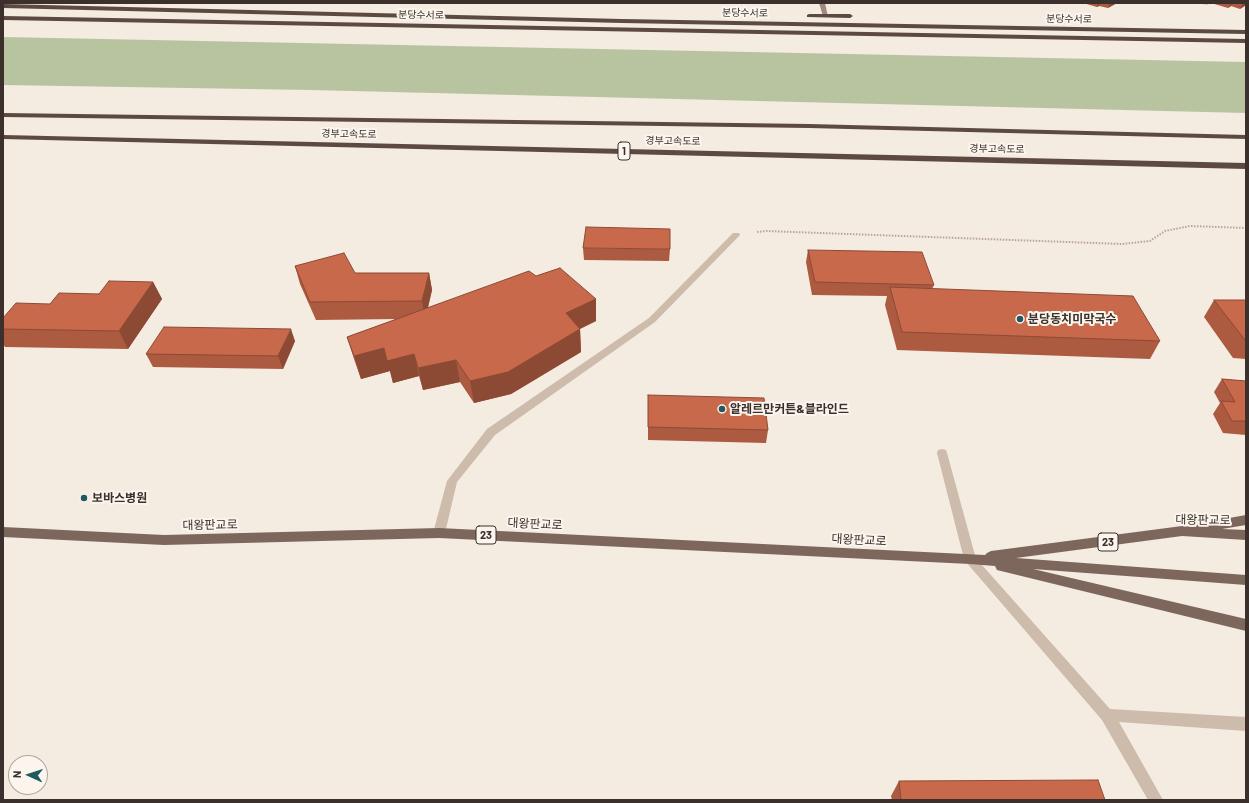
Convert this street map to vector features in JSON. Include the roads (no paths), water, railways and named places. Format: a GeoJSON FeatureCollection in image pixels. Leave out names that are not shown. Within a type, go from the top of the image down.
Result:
{"type":"FeatureCollection","features":[{"type":"Feature","properties":{"kind":"highway","name":"분당수서로"},"geometry":{"type":"LineString","coordinates":[[3,5],[622,21],[1246,32]]}},
{"type":"Feature","properties":{"kind":"highway"},"geometry":{"type":"LineString","coordinates":[[622,21],[713,15]]}},
{"type":"Feature","properties":{"kind":"highway"},"geometry":{"type":"LineString","coordinates":[[804,16],[858,16]]}},
{"type":"Feature","properties":{"kind":"highway","name":"분당수서로"},"geometry":{"type":"LineString","coordinates":[[3,18],[1246,41]]}},
{"type":"Feature","properties":{"kind":"highway"},"geometry":{"type":"LineString","coordinates":[[620,29],[712,38],[1182,48]]}},
{"type":"Feature","properties":{"kind":"highway","name":"경부고속도로"},"geometry":{"type":"LineString","coordinates":[[3,115],[809,126],[1246,137]]}},
{"type":"Feature","properties":{"kind":"highway","name":"경부고속도로"},"geometry":{"type":"LineString","coordinates":[[3,137],[1246,166]]}},
{"type":"Feature","properties":{"kind":"main road"},"geometry":{"type":"LineString","coordinates":[[822,3],[826,16]]}},
{"type":"Feature","properties":{"kind":"main road"},"geometry":{"type":"LineString","coordinates":[[1182,531],[1246,520]]}},
{"type":"Feature","properties":{"kind":"main road","name":"대왕판교로"},"geometry":{"type":"LineString","coordinates":[[970,559],[1182,531],[1246,535]]}},
{"type":"Feature","properties":{"kind":"main road","name":"대왕판교로"},"geometry":{"type":"LineString","coordinates":[[3,532],[164,540],[439,533],[970,559],[1246,580]]}},
{"type":"Feature","properties":{"kind":"main road"},"geometry":{"type":"LineString","coordinates":[[970,559],[1246,625]]}},
{"type":"Feature","properties":{"kind":"street"},"geometry":{"type":"LineString","coordinates":[[439,533],[452,481],[491,432],[652,320],[736,235]]}},
{"type":"Feature","properties":{"kind":"street"},"geometry":{"type":"LineString","coordinates":[[942,453],[970,559],[1107,715],[1156,800]]}},
{"type":"Feature","properties":{"kind":"street"},"geometry":{"type":"LineString","coordinates":[[1107,715],[1246,724]]}},
{"type":"Feature","properties":{"kind":"place","name":"분당동치미막국수"},"geometry":{"type":"Point","coordinates":[1020,319]}},
{"type":"Feature","properties":{"kind":"place","name":"알레르만커튼&블라인드"},"geometry":{"type":"Point","coordinates":[722,409]}},
{"type":"Feature","properties":{"kind":"place","name":"보바스병원"},"geometry":{"type":"Point","coordinates":[84,498]}}]}
